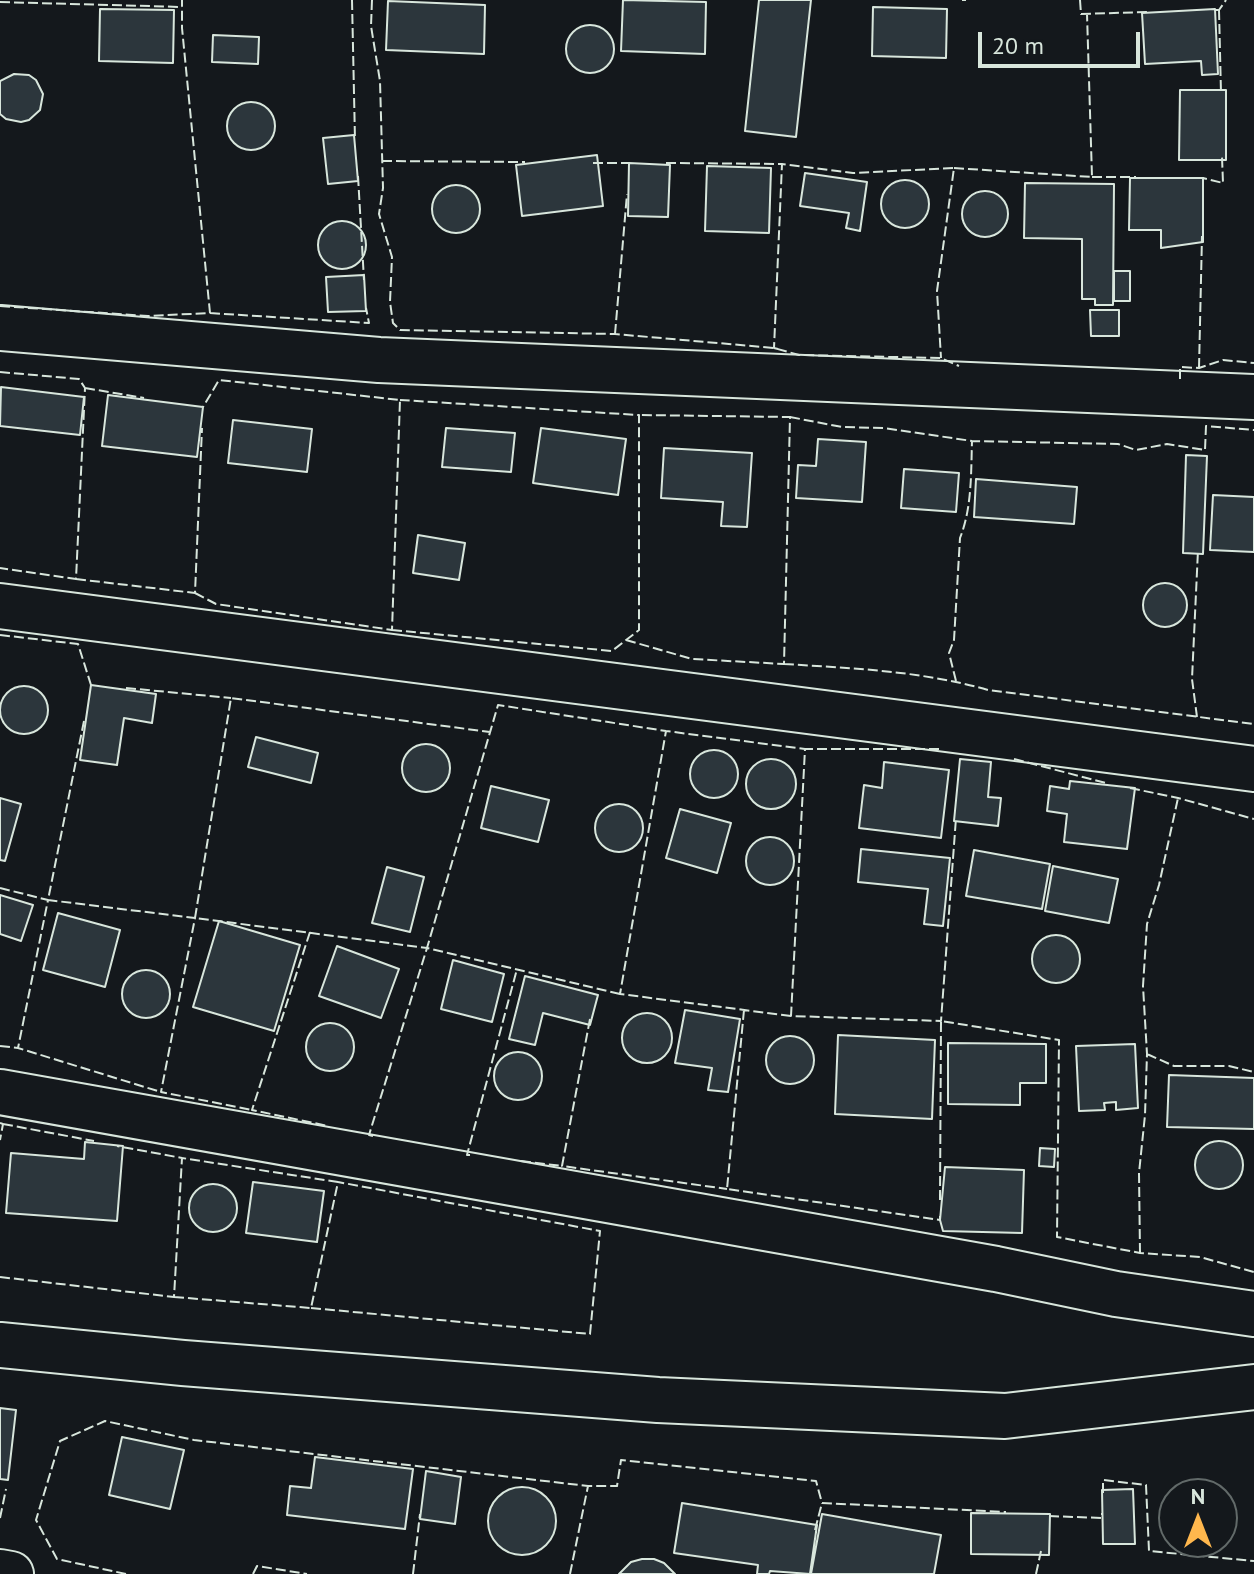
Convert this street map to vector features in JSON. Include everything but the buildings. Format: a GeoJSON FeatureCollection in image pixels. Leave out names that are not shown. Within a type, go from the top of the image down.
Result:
{"type":"FeatureCollection","features":[{"type":"Feature","properties":{"kind":"street"},"geometry":{"type":"LineString","coordinates":[[0,328],[379,360],[1254,397]]}},
{"type":"Feature","properties":{"kind":"street"},"geometry":{"type":"LineString","coordinates":[[0,606],[1254,769]]}},
{"type":"Feature","properties":{"kind":"street"},"geometry":{"type":"LineString","coordinates":[[0,1092],[996,1269],[1116,1294],[1254,1314]]}},
{"type":"Feature","properties":{"kind":"street"},"geometry":{"type":"LineString","coordinates":[[0,1345],[183,1363],[658,1400],[1005,1416],[1254,1387]]}},
{"type":"Feature","properties":{"kind":"street"},"geometry":{"type":"LineString","coordinates":[[0,1572],[11,1574]]}},
{"type":"Feature","properties":{"kind":"fence"},"geometry":{"type":"LineString","coordinates":[[0,306],[148,316],[210,313],[182,28],[182,0]]}},
{"type":"Feature","properties":{"kind":"fence"},"geometry":{"type":"LineString","coordinates":[[352,0],[355,140]]}},
{"type":"Feature","properties":{"kind":"fence"},"geometry":{"type":"LineString","coordinates":[[372,0],[371,26],[380,81],[383,188],[379,214],[392,257],[390,302],[393,323],[400,330],[615,334],[774,348],[799,355],[941,358],[959,366]]}},
{"type":"Feature","properties":{"kind":"fence"},"geometry":{"type":"LineString","coordinates":[[1080,0],[1081,14],[1147,12]]}},
{"type":"Feature","properties":{"kind":"fence"},"geometry":{"type":"LineString","coordinates":[[1215,10],[1219,10],[1226,0]]}},
{"type":"Feature","properties":{"kind":"fence"},"geometry":{"type":"LineString","coordinates":[[0,2],[182,7]]}},
{"type":"Feature","properties":{"kind":"fence"},"geometry":{"type":"LineString","coordinates":[[1219,10],[1221,93]]}},
{"type":"Feature","properties":{"kind":"fence"},"geometry":{"type":"LineString","coordinates":[[954,168],[1092,177],[1087,14]]}},
{"type":"Feature","properties":{"kind":"fence"},"geometry":{"type":"LineString","coordinates":[[1203,184],[1203,178],[1223,183],[1222,157]]}},
{"type":"Feature","properties":{"kind":"fence"},"geometry":{"type":"LineString","coordinates":[[382,161],[525,162]]}},
{"type":"Feature","properties":{"kind":"fence"},"geometry":{"type":"LineString","coordinates":[[593,163],[629,163]]}},
{"type":"Feature","properties":{"kind":"fence"},"geometry":{"type":"LineString","coordinates":[[666,163],[782,164]]}},
{"type":"Feature","properties":{"kind":"fence"},"geometry":{"type":"LineString","coordinates":[[778,349],[774,348],[782,164],[853,173],[954,168],[937,291],[941,358]]}},
{"type":"Feature","properties":{"kind":"fence"},"geometry":{"type":"LineString","coordinates":[[358,176],[364,280]]}},
{"type":"Feature","properties":{"kind":"fence"},"geometry":{"type":"LineString","coordinates":[[1092,177],[1136,177]]}},
{"type":"Feature","properties":{"kind":"fence"},"geometry":{"type":"LineString","coordinates":[[615,334],[627,194]]}},
{"type":"Feature","properties":{"kind":"fence"},"geometry":{"type":"LineString","coordinates":[[1199,368],[1202,236]]}},
{"type":"Feature","properties":{"kind":"fence"},"geometry":{"type":"LineString","coordinates":[[210,313],[369,323],[366,308]]}},
{"type":"Feature","properties":{"kind":"fence"},"geometry":{"type":"LineString","coordinates":[[1180,379],[1180,367],[1199,368],[1223,360],[1254,363]]}},
{"type":"Feature","properties":{"kind":"fence"},"geometry":{"type":"LineString","coordinates":[[0,372],[79,379],[85,388],[76,579],[0,568]]}},
{"type":"Feature","properties":{"kind":"fence"},"geometry":{"type":"LineString","coordinates":[[195,593],[216,604],[392,630],[400,400],[219,380],[203,407]]}},
{"type":"Feature","properties":{"kind":"fence"},"geometry":{"type":"LineString","coordinates":[[85,388],[144,398]]}},
{"type":"Feature","properties":{"kind":"fence"},"geometry":{"type":"LineString","coordinates":[[392,630],[612,651],[639,630],[639,415],[400,400]]}},
{"type":"Feature","properties":{"kind":"fence"},"geometry":{"type":"LineString","coordinates":[[626,640],[692,659],[784,664],[790,417],[639,415]]}},
{"type":"Feature","properties":{"kind":"fence"},"geometry":{"type":"LineString","coordinates":[[790,417],[842,427],[884,428],[972,441],[1118,444],[1136,450],[1167,444],[1205,450],[1206,426],[1254,430]]}},
{"type":"Feature","properties":{"kind":"fence"},"geometry":{"type":"LineString","coordinates":[[76,579],[195,593],[202,428]]}},
{"type":"Feature","properties":{"kind":"fence"},"geometry":{"type":"LineString","coordinates":[[956,681],[949,653],[954,640],[960,538],[969,503],[972,441]]}},
{"type":"Feature","properties":{"kind":"fence"},"geometry":{"type":"LineString","coordinates":[[1197,717],[1192,679],[1198,550]]}},
{"type":"Feature","properties":{"kind":"fence"},"geometry":{"type":"LineString","coordinates":[[0,635],[78,644],[91,685]]}},
{"type":"Feature","properties":{"kind":"fence"},"geometry":{"type":"LineString","coordinates":[[784,664],[912,674],[988,690],[1254,724]]}},
{"type":"Feature","properties":{"kind":"fence"},"geometry":{"type":"LineString","coordinates":[[126,688],[231,698]]}},
{"type":"Feature","properties":{"kind":"fence"},"geometry":{"type":"LineString","coordinates":[[373,1136],[369,1135],[427,948],[195,918],[231,698],[490,732]]}},
{"type":"Feature","properties":{"kind":"fence"},"geometry":{"type":"LineString","coordinates":[[620,994],[427,948],[498,705],[666,731]]}},
{"type":"Feature","properties":{"kind":"fence"},"geometry":{"type":"LineString","coordinates":[[84,721],[48,900],[195,918],[161,1092],[252,1110]]}},
{"type":"Feature","properties":{"kind":"fence"},"geometry":{"type":"LineString","coordinates":[[791,1016],[620,994],[666,731],[805,749]]}},
{"type":"Feature","properties":{"kind":"fence"},"geometry":{"type":"LineString","coordinates":[[939,749],[805,749],[791,1016],[941,1021],[956,818]]}},
{"type":"Feature","properties":{"kind":"fence"},"geometry":{"type":"LineString","coordinates":[[1014,759],[1106,783]]}},
{"type":"Feature","properties":{"kind":"fence"},"geometry":{"type":"LineString","coordinates":[[1130,788],[1254,819]]}},
{"type":"Feature","properties":{"kind":"fence"},"geometry":{"type":"LineString","coordinates":[[1140,1253],[1139,1173],[1147,1054],[1143,986],[1147,924],[1178,798]]}},
{"type":"Feature","properties":{"kind":"fence"},"geometry":{"type":"LineString","coordinates":[[0,888],[48,900],[18,1048],[161,1092]]}},
{"type":"Feature","properties":{"kind":"fence"},"geometry":{"type":"LineString","coordinates":[[310,932],[252,1110],[328,1126]]}},
{"type":"Feature","properties":{"kind":"fence"},"geometry":{"type":"LineString","coordinates":[[470,1155],[467,1155],[517,969]]}},
{"type":"Feature","properties":{"kind":"fence"},"geometry":{"type":"LineString","coordinates":[[744,1010],[727,1189],[940,1220],[940,1216]]}},
{"type":"Feature","properties":{"kind":"fence"},"geometry":{"type":"LineString","coordinates":[[590,1019],[562,1166],[727,1189]]}},
{"type":"Feature","properties":{"kind":"fence"},"geometry":{"type":"LineString","coordinates":[[940,1200],[941,1021],[1059,1040],[1057,1237],[1140,1253],[1200,1257],[1254,1272]]}},
{"type":"Feature","properties":{"kind":"fence"},"geometry":{"type":"LineString","coordinates":[[0,1046],[18,1048]]}},
{"type":"Feature","properties":{"kind":"fence"},"geometry":{"type":"LineString","coordinates":[[1147,1054],[1174,1066],[1229,1066],[1254,1072]]}},
{"type":"Feature","properties":{"kind":"fence"},"geometry":{"type":"LineString","coordinates":[[0,1123],[3,1124],[0,1140]]}},
{"type":"Feature","properties":{"kind":"fence"},"geometry":{"type":"LineString","coordinates":[[3,1124],[94,1141]]}},
{"type":"Feature","properties":{"kind":"fence"},"geometry":{"type":"LineString","coordinates":[[0,1277],[174,1297],[182,1158],[117,1146]]}},
{"type":"Feature","properties":{"kind":"fence"},"geometry":{"type":"LineString","coordinates":[[174,1297],[311,1308],[338,1182],[182,1158]]}},
{"type":"Feature","properties":{"kind":"fence"},"geometry":{"type":"LineString","coordinates":[[521,1161],[562,1166]]}},
{"type":"Feature","properties":{"kind":"fence"},"geometry":{"type":"LineString","coordinates":[[311,1308],[590,1334],[600,1231],[338,1182]]}},
{"type":"Feature","properties":{"kind":"fence"},"geometry":{"type":"LineString","coordinates":[[126,1574],[57,1559],[36,1520],[60,1441],[105,1421],[194,1440],[588,1486]]}},
{"type":"Feature","properties":{"kind":"fence"},"geometry":{"type":"LineString","coordinates":[[570,1574],[588,1486],[617,1486],[621,1460],[816,1481],[822,1503],[1006,1512]]}},
{"type":"Feature","properties":{"kind":"fence"},"geometry":{"type":"LineString","coordinates":[[1103,1493],[1103,1480],[1146,1485],[1149,1551],[1254,1561]]}},
{"type":"Feature","properties":{"kind":"fence"},"geometry":{"type":"LineString","coordinates":[[0,1518],[6,1489]]}},
{"type":"Feature","properties":{"kind":"fence"},"geometry":{"type":"LineString","coordinates":[[815,1530],[822,1503]]}},
{"type":"Feature","properties":{"kind":"fence"},"geometry":{"type":"LineString","coordinates":[[1049,1516],[1102,1518],[1102,1513]]}},
{"type":"Feature","properties":{"kind":"fence"},"geometry":{"type":"LineString","coordinates":[[413,1574],[420,1514]]}},
{"type":"Feature","properties":{"kind":"fence"},"geometry":{"type":"LineString","coordinates":[[1036,1574],[1041,1551]]}},
{"type":"Feature","properties":{"kind":"fence"},"geometry":{"type":"LineString","coordinates":[[253,1574],[257,1566],[307,1574]]}}]}
